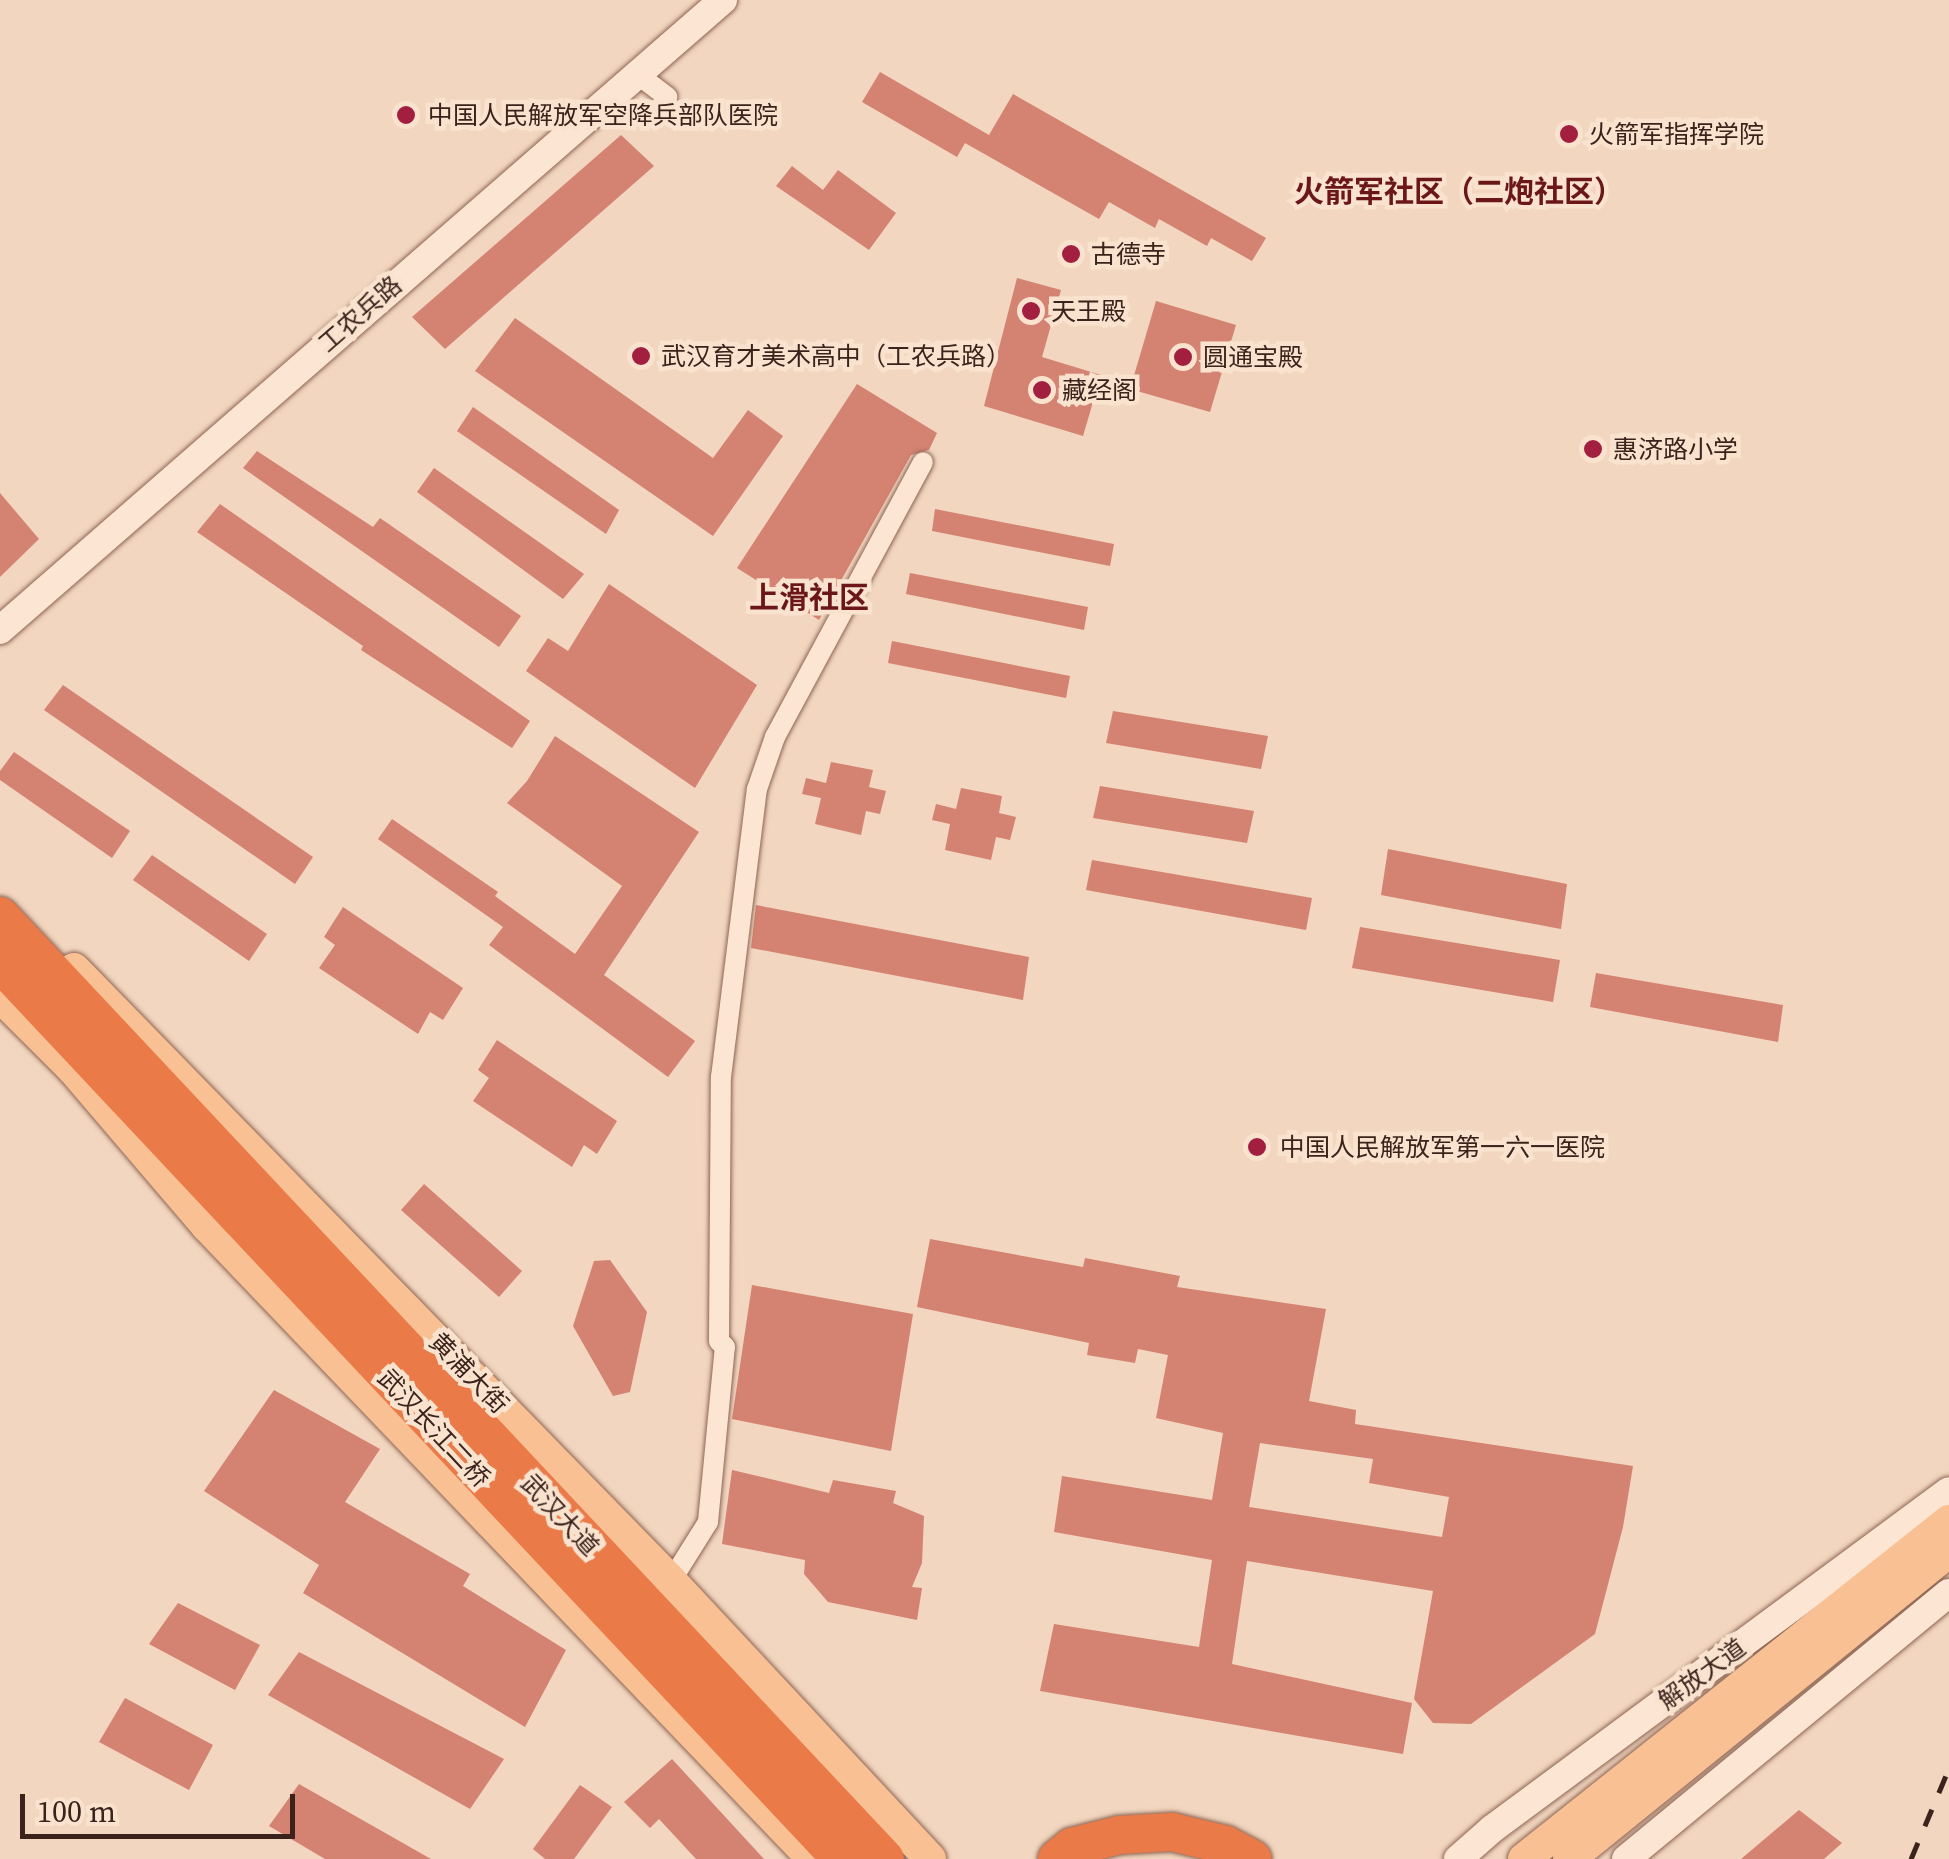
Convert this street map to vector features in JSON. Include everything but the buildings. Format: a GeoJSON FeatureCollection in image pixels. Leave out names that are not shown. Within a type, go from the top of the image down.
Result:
{"type":"FeatureCollection","features":[{"type":"Feature","properties":{"kind":"highway"},"geometry":{"type":"LineString","coordinates":[[0,916],[163,1087]]}},
{"type":"Feature","properties":{"kind":"highway"},"geometry":{"type":"LineString","coordinates":[[0,963],[223,1181]]}},
{"type":"Feature","properties":{"kind":"highway"},"geometry":{"type":"LineString","coordinates":[[133,1029],[163,1087],[223,1181]]}},
{"type":"Feature","properties":{"kind":"highway"},"geometry":{"type":"LineString","coordinates":[[73,1069],[223,1181]]}},
{"type":"Feature","properties":{"kind":"highway","name":"武汉长江二桥"},"geometry":{"type":"LineString","coordinates":[[223,1181],[656,1664],[841,1859]]}},
{"type":"Feature","properties":{"kind":"highway","name":"武汉大道"},"geometry":{"type":"LineString","coordinates":[[223,1181],[885,1859]]}},
{"type":"Feature","properties":{"kind":"highway"},"geometry":{"type":"LineString","coordinates":[[1057,1859],[1072,1848],[1119,1835],[1172,1832],[1226,1846],[1252,1859]]}},
{"type":"Feature","properties":{"kind":"main road","name":"黄浦大街"},"geometry":{"type":"LineString","coordinates":[[0,894],[671,1580],[930,1859]]}},
{"type":"Feature","properties":{"kind":"main road"},"geometry":{"type":"LineString","coordinates":[[0,996],[73,1069],[207,1226],[812,1859]]}},
{"type":"Feature","properties":{"kind":"main road","name":"解放大道"},"geometry":{"type":"LineString","coordinates":[[1524,1859],[1949,1521]]}},
{"type":"Feature","properties":{"kind":"main road"},"geometry":{"type":"LineString","coordinates":[[1569,1859],[1949,1551]]}},
{"type":"Feature","properties":{"kind":"street","name":"工农兵路"},"geometry":{"type":"LineString","coordinates":[[0,616],[706,0]]}},
{"type":"Feature","properties":{"kind":"street","name":"工农兵路"},"geometry":{"type":"LineString","coordinates":[[0,630],[723,0]]}},
{"type":"Feature","properties":{"kind":"street"},"geometry":{"type":"LineString","coordinates":[[637,74],[667,96]]}},
{"type":"Feature","properties":{"kind":"street"},"geometry":{"type":"LineString","coordinates":[[671,1580],[708,1522],[725,1347],[719,1340],[721,1077],[758,790],[775,737],[923,462]]}},
{"type":"Feature","properties":{"kind":"street","name":"解放大道"},"geometry":{"type":"LineString","coordinates":[[1458,1859],[1492,1829],[1949,1491]]}},
{"type":"Feature","properties":{"kind":"street"},"geometry":{"type":"LineString","coordinates":[[1626,1859],[1949,1593]]}},
{"type":"Feature","properties":{"kind":"railway"},"geometry":{"type":"LineString","coordinates":[[1911,1859],[1949,1768]]}},
{"type":"Feature","properties":{"kind":"place","name":"中国人民解放军空降兵部队医院"},"geometry":{"type":"Point","coordinates":[406,115]}},
{"type":"Feature","properties":{"kind":"place","name":"火箭军指挥学院"},"geometry":{"type":"Point","coordinates":[1569,134]}},
{"type":"Feature","properties":{"kind":"place","name":"古德寺"},"geometry":{"type":"Point","coordinates":[1071,254]}},
{"type":"Feature","properties":{"kind":"place","name":"天王殿"},"geometry":{"type":"Point","coordinates":[1031,311]}},
{"type":"Feature","properties":{"kind":"place","name":"武汉育才美术高中（工农兵路）"},"geometry":{"type":"Point","coordinates":[641,356]}},
{"type":"Feature","properties":{"kind":"place","name":"圆通宝殿"},"geometry":{"type":"Point","coordinates":[1183,357]}},
{"type":"Feature","properties":{"kind":"place","name":"藏经阁"},"geometry":{"type":"Point","coordinates":[1042,390]}},
{"type":"Feature","properties":{"kind":"place","name":"惠济路小学"},"geometry":{"type":"Point","coordinates":[1593,449]}},
{"type":"Feature","properties":{"kind":"place","name":"中国人民解放军第一六一医院"},"geometry":{"type":"Point","coordinates":[1257,1147]}},
{"type":"Feature","properties":{"kind":"district","name":"火箭军社区（二炮社区）"},"geometry":{"type":"Point","coordinates":[1459,192]}},
{"type":"Feature","properties":{"kind":"district","name":"上滑社区"},"geometry":{"type":"Point","coordinates":[809,598]}}]}
